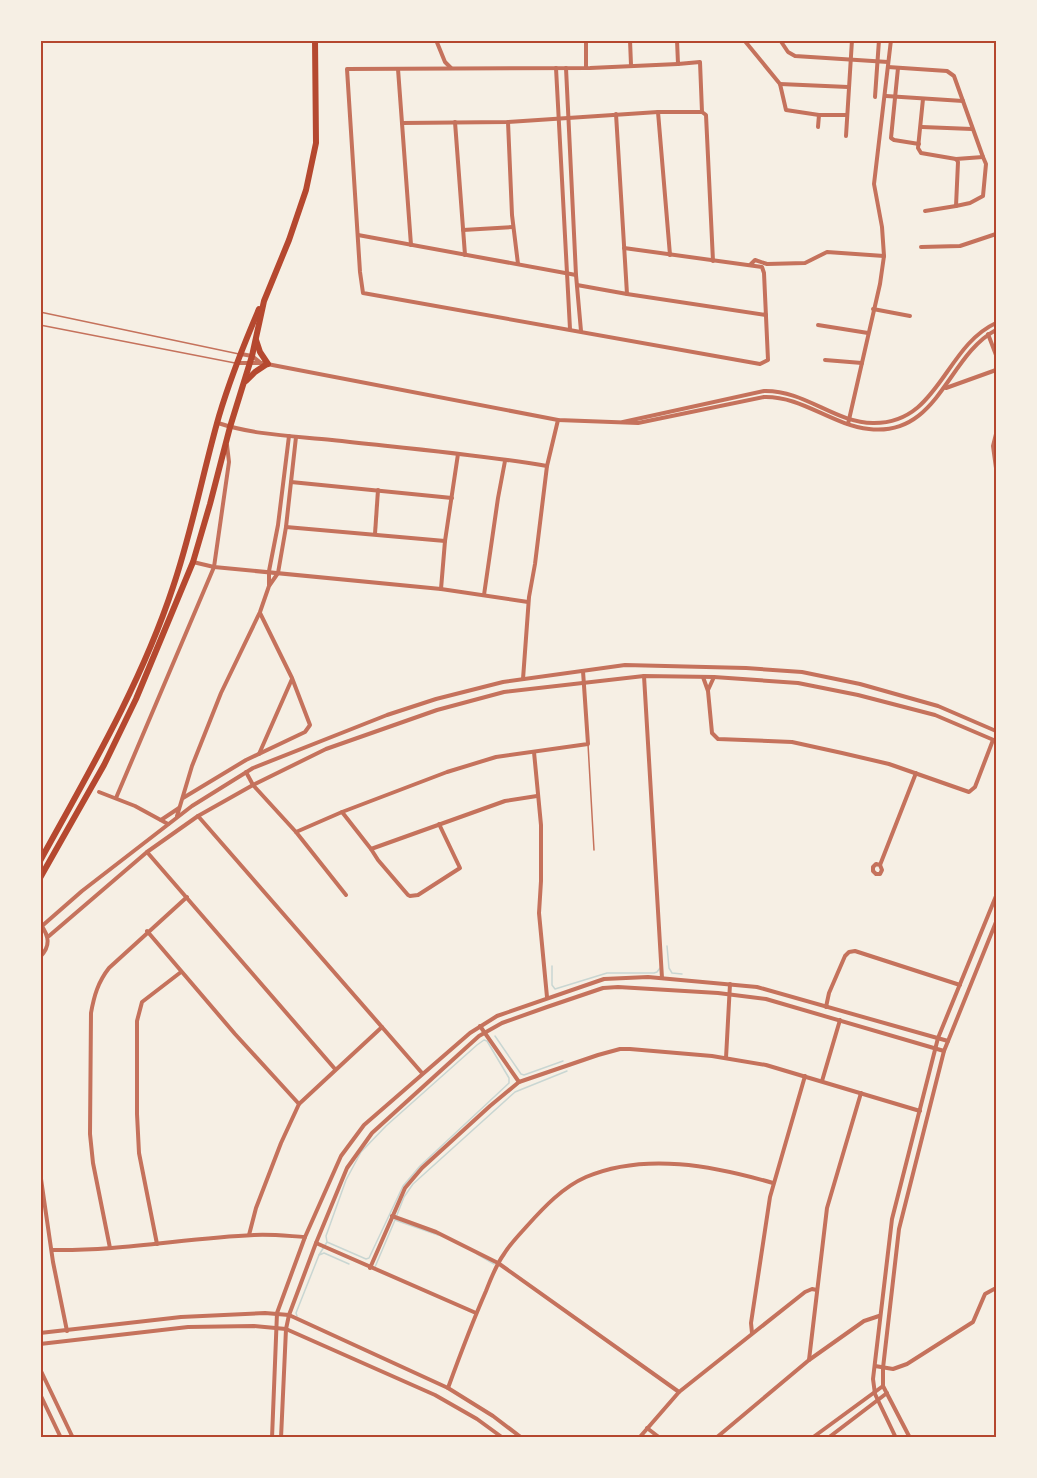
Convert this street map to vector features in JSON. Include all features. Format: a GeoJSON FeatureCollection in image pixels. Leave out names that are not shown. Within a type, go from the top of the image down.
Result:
{"type":"FeatureCollection","features":[{"type":"Feature","properties":{"kind":"highway"},"geometry":{"type":"LineString","coordinates":[[40,861],[100,754],[155,636],[191,528],[236,363],[289,240],[306,190],[316,143],[315,40]]}},
{"type":"Feature","properties":{"kind":"highway"},"geometry":{"type":"LineString","coordinates":[[40,878],[104,765],[136,699],[193,562],[250,364],[264,301]]}},
{"type":"Feature","properties":{"kind":"highway"},"geometry":{"type":"LineString","coordinates":[[244,383],[265,364],[256,339]]}},
{"type":"Feature","properties":{"kind":"street"},"geometry":{"type":"LineString","coordinates":[[436,40],[445,62],[451,69]]}},
{"type":"Feature","properties":{"kind":"street"},"geometry":{"type":"LineString","coordinates":[[586,40],[586,68]]}},
{"type":"Feature","properties":{"kind":"street"},"geometry":{"type":"LineString","coordinates":[[630,40],[631,65]]}},
{"type":"Feature","properties":{"kind":"street"},"geometry":{"type":"LineString","coordinates":[[677,40],[678,64]]}},
{"type":"Feature","properties":{"kind":"street"},"geometry":{"type":"LineString","coordinates":[[744,40],[780,84],[786,110],[819,115],[847,115]]}},
{"type":"Feature","properties":{"kind":"street"},"geometry":{"type":"LineString","coordinates":[[780,40],[788,52],[795,56],[878,62],[898,68],[951,72],[986,164],[983,196],[970,203],[925,211]]}},
{"type":"Feature","properties":{"kind":"street"},"geometry":{"type":"LineString","coordinates":[[846,136],[852,40]]}},
{"type":"Feature","properties":{"kind":"street"},"geometry":{"type":"LineString","coordinates":[[875,97],[879,40]]}},
{"type":"Feature","properties":{"kind":"street"},"geometry":{"type":"LineString","coordinates":[[848,424],[880,285],[884,256],[882,227],[874,184],[891,40]]}},
{"type":"Feature","properties":{"kind":"street"},"geometry":{"type":"LineString","coordinates":[[624,248],[713,261],[762,267],[768,360],[760,364],[365,294],[361,286],[347,69],[586,68],[700,62],[702,112],[706,115],[713,261]]}},
{"type":"Feature","properties":{"kind":"street"},"geometry":{"type":"LineString","coordinates":[[556,68],[570,329]]}},
{"type":"Feature","properties":{"kind":"street"},"geometry":{"type":"LineString","coordinates":[[566,68],[576,275],[581,331]]}},
{"type":"Feature","properties":{"kind":"street"},"geometry":{"type":"LineString","coordinates":[[898,68],[891,138],[919,144]]}},
{"type":"Feature","properties":{"kind":"street"},"geometry":{"type":"LineString","coordinates":[[398,69],[411,245]]}},
{"type":"Feature","properties":{"kind":"street"},"geometry":{"type":"LineString","coordinates":[[780,84],[848,87]]}},
{"type":"Feature","properties":{"kind":"street"},"geometry":{"type":"LineString","coordinates":[[886,96],[963,100]]}},
{"type":"Feature","properties":{"kind":"street"},"geometry":{"type":"LineString","coordinates":[[923,99],[922,127],[918,148],[921,153],[956,159],[983,157]]}},
{"type":"Feature","properties":{"kind":"street"},"geometry":{"type":"LineString","coordinates":[[658,112],[670,255]]}},
{"type":"Feature","properties":{"kind":"street"},"geometry":{"type":"LineString","coordinates":[[402,123],[508,122],[616,114],[702,112]]}},
{"type":"Feature","properties":{"kind":"street"},"geometry":{"type":"LineString","coordinates":[[616,114],[627,294]]}},
{"type":"Feature","properties":{"kind":"street"},"geometry":{"type":"LineString","coordinates":[[818,127],[819,115]]}},
{"type":"Feature","properties":{"kind":"street"},"geometry":{"type":"LineString","coordinates":[[455,122],[465,255]]}},
{"type":"Feature","properties":{"kind":"street"},"geometry":{"type":"LineString","coordinates":[[508,122],[513,227],[518,264]]}},
{"type":"Feature","properties":{"kind":"street"},"geometry":{"type":"LineString","coordinates":[[922,127],[972,129]]}},
{"type":"Feature","properties":{"kind":"street"},"geometry":{"type":"LineString","coordinates":[[956,159],[958,162],[957,206]]}},
{"type":"Feature","properties":{"kind":"street"},"geometry":{"type":"LineString","coordinates":[[463,230],[513,227]]}},
{"type":"Feature","properties":{"kind":"street"},"geometry":{"type":"LineString","coordinates":[[921,247],[960,246],[996,234]]}},
{"type":"Feature","properties":{"kind":"street"},"geometry":{"type":"LineString","coordinates":[[358,235],[576,275]]}},
{"type":"Feature","properties":{"kind":"street"},"geometry":{"type":"LineString","coordinates":[[750,265],[755,260],[767,264],[805,263],[827,252],[884,256]]}},
{"type":"Feature","properties":{"kind":"street"},"geometry":{"type":"LineString","coordinates":[[577,285],[766,315]]}},
{"type":"Feature","properties":{"kind":"street"},"geometry":{"type":"LineString","coordinates":[[873,309],[910,316]]}},
{"type":"Feature","properties":{"kind":"street"},"geometry":{"type":"LineString","coordinates":[[619,423],[636,417],[764,391],[792,394],[850,418],[869,423],[886,422],[919,408],[926,402],[958,355],[980,332],[996,323]]}},
{"type":"Feature","properties":{"kind":"street"},"geometry":{"type":"LineString","coordinates":[[818,326],[868,333]]}},
{"type":"Feature","properties":{"kind":"street"},"geometry":{"type":"LineString","coordinates":[[236,363],[265,364],[558,420],[638,423],[774,396],[791,400],[848,424],[867,429],[882,429],[905,423],[923,412],[945,388],[964,359],[988,334],[996,330]]}},
{"type":"Feature","properties":{"kind":"street"},"geometry":{"type":"LineString","coordinates":[[988,334],[996,355]]}},
{"type":"Feature","properties":{"kind":"street"},"geometry":{"type":"LineString","coordinates":[[240,354],[252,356],[265,364]]}},
{"type":"Feature","properties":{"kind":"street"},"geometry":{"type":"LineString","coordinates":[[825,360],[862,363]]}},
{"type":"Feature","properties":{"kind":"street"},"geometry":{"type":"LineString","coordinates":[[945,388],[996,370]]}},
{"type":"Feature","properties":{"kind":"street"},"geometry":{"type":"LineString","coordinates":[[523,679],[528,602],[547,466],[558,420]]}},
{"type":"Feature","properties":{"kind":"street"},"geometry":{"type":"LineString","coordinates":[[218,423],[230,427],[296,437],[547,466]]}},
{"type":"Feature","properties":{"kind":"street"},"geometry":{"type":"LineString","coordinates":[[996,434],[993,446],[996,468]]}},
{"type":"Feature","properties":{"kind":"street"},"geometry":{"type":"LineString","coordinates":[[269,586],[269,571],[278,525],[290,436]]}},
{"type":"Feature","properties":{"kind":"street"},"geometry":{"type":"LineString","coordinates":[[177,817],[192,766],[222,693],[260,612],[269,586],[278,573],[286,527],[296,437]]}},
{"type":"Feature","properties":{"kind":"street"},"geometry":{"type":"LineString","coordinates":[[116,798],[214,567],[229,462],[226,442]]}},
{"type":"Feature","properties":{"kind":"street"},"geometry":{"type":"LineString","coordinates":[[441,589],[445,541],[458,454]]}},
{"type":"Feature","properties":{"kind":"street"},"geometry":{"type":"LineString","coordinates":[[484,595],[505,461]]}},
{"type":"Feature","properties":{"kind":"street"},"geometry":{"type":"LineString","coordinates":[[291,482],[452,498]]}},
{"type":"Feature","properties":{"kind":"street"},"geometry":{"type":"LineString","coordinates":[[375,534],[378,490]]}},
{"type":"Feature","properties":{"kind":"street"},"geometry":{"type":"LineString","coordinates":[[286,527],[445,541]]}},
{"type":"Feature","properties":{"kind":"street"},"geometry":{"type":"LineString","coordinates":[[193,562],[214,567],[441,589],[528,602]]}},
{"type":"Feature","properties":{"kind":"street"},"geometry":{"type":"LineString","coordinates":[[183,798],[259,754],[305,732],[310,725],[292,678],[260,612]]}},
{"type":"Feature","properties":{"kind":"street"},"geometry":{"type":"LineString","coordinates":[[40,957],[48,945],[49,936],[41,925],[177,817],[246,772],[274,759],[426,702],[503,682],[625,665],[802,672],[860,684],[938,706],[996,731]]}},
{"type":"Feature","properties":{"kind":"street"},"geometry":{"type":"LineString","coordinates":[[296,832],[447,772],[496,757],[588,744],[583,671]]}},
{"type":"Feature","properties":{"kind":"street"},"geometry":{"type":"LineString","coordinates":[[644,676],[662,976]]}},
{"type":"Feature","properties":{"kind":"street"},"geometry":{"type":"LineString","coordinates":[[49,936],[147,852],[198,816],[253,785],[326,749],[437,710],[504,692],[644,676],[703,676],[714,676],[798,683],[858,695],[934,715],[995,740],[975,787],[971,791],[965,791],[916,773],[792,742],[718,739],[712,733],[708,691],[703,676]]}},
{"type":"Feature","properties":{"kind":"street"},"geometry":{"type":"LineString","coordinates":[[708,691],[714,676]]}},
{"type":"Feature","properties":{"kind":"street"},"geometry":{"type":"LineString","coordinates":[[259,754],[292,678]]}},
{"type":"Feature","properties":{"kind":"street"},"geometry":{"type":"LineString","coordinates":[[858,695],[860,684]]}},
{"type":"Feature","properties":{"kind":"street"},"geometry":{"type":"LineString","coordinates":[[534,752],[541,836],[538,913],[547,997]]}},
{"type":"Feature","properties":{"kind":"street"},"geometry":{"type":"LineString","coordinates":[[246,772],[253,785],[296,832],[346,895]]}},
{"type":"Feature","properties":{"kind":"street"},"geometry":{"type":"LineString","coordinates":[[880,865],[916,773]]}},
{"type":"Feature","properties":{"kind":"street"},"geometry":{"type":"LineString","coordinates":[[99,792],[168,824]]}},
{"type":"Feature","properties":{"kind":"street"},"geometry":{"type":"LineString","coordinates":[[371,849],[504,801],[537,796]]}},
{"type":"Feature","properties":{"kind":"street"},"geometry":{"type":"LineString","coordinates":[[161,820],[180,807]]}},
{"type":"Feature","properties":{"kind":"street"},"geometry":{"type":"LineString","coordinates":[[342,812],[378,860],[410,896],[418,895],[460,868],[439,824]]}},
{"type":"Feature","properties":{"kind":"street"},"geometry":{"type":"LineString","coordinates":[[198,816],[422,1074]]}},
{"type":"Feature","properties":{"kind":"street"},"geometry":{"type":"LineString","coordinates":[[147,852],[335,1069]]}},
{"type":"Feature","properties":{"kind":"street"},"geometry":{"type":"LineString","coordinates":[[896,1437],[874,1391],[879,1316],[890,1229],[938,1038],[996,896]]}},
{"type":"Feature","properties":{"kind":"street"},"geometry":{"type":"LineString","coordinates":[[110,1248],[93,1163],[90,1134],[91,1013],[95,994],[101,978],[119,958],[187,897]]}},
{"type":"Feature","properties":{"kind":"street"},"geometry":{"type":"LineString","coordinates":[[910,1437],[884,1386],[883,1368],[899,1229],[944,1051],[996,922]]}},
{"type":"Feature","properties":{"kind":"street"},"geometry":{"type":"LineString","coordinates":[[147,931],[299,1104]]}},
{"type":"Feature","properties":{"kind":"street"},"geometry":{"type":"LineString","coordinates":[[826,1007],[829,993],[845,956],[855,951],[960,985]]}},
{"type":"Feature","properties":{"kind":"street"},"geometry":{"type":"LineString","coordinates":[[157,1244],[139,1153],[136,1107],[137,1021],[142,1002],[181,972]]}},
{"type":"Feature","properties":{"kind":"street"},"geometry":{"type":"LineString","coordinates":[[272,1437],[277,1313],[305,1237],[341,1156],[364,1125],[480,1026],[497,1016],[607,978],[662,976],[757,987],[948,1041]]}},
{"type":"Feature","properties":{"kind":"street"},"geometry":{"type":"LineString","coordinates":[[726,1058],[730,984]]}},
{"type":"Feature","properties":{"kind":"street"},"geometry":{"type":"LineString","coordinates":[[281,1437],[286,1329],[289,1315],[350,1161],[372,1133],[474,1040],[502,1023],[603,988],[729,994],[766,999],[944,1051]]}},
{"type":"Feature","properties":{"kind":"street"},"geometry":{"type":"LineString","coordinates":[[822,1081],[840,1020]]}},
{"type":"Feature","properties":{"kind":"street"},"geometry":{"type":"LineString","coordinates":[[480,1026],[519,1082]]}},
{"type":"Feature","properties":{"kind":"street"},"geometry":{"type":"LineString","coordinates":[[249,1235],[256,1208],[299,1104],[382,1027]]}},
{"type":"Feature","properties":{"kind":"street"},"geometry":{"type":"LineString","coordinates":[[370,1268],[395,1217],[405,1188],[422,1168],[519,1082],[598,1054],[620,1049],[726,1058],[766,1065],[920,1111]]}},
{"type":"Feature","properties":{"kind":"street"},"geometry":{"type":"LineString","coordinates":[[752,1334],[751,1323],[760,1256],[773,1183],[805,1076]]}},
{"type":"Feature","properties":{"kind":"street"},"geometry":{"type":"LineString","coordinates":[[809,1360],[828,1202],[861,1093]]}},
{"type":"Feature","properties":{"kind":"street"},"geometry":{"type":"LineString","coordinates":[[341,1156],[350,1161]]}},
{"type":"Feature","properties":{"kind":"street"},"geometry":{"type":"LineString","coordinates":[[448,1388],[476,1313],[504,1252],[552,1200],[585,1178],[610,1169],[639,1163],[669,1164],[744,1174],[773,1183]]}},
{"type":"Feature","properties":{"kind":"street"},"geometry":{"type":"LineString","coordinates":[[40,1172],[53,1262],[67,1331]]}},
{"type":"Feature","properties":{"kind":"street"},"geometry":{"type":"LineString","coordinates":[[395,1217],[436,1232],[498,1263],[678,1392]]}},
{"type":"Feature","properties":{"kind":"street"},"geometry":{"type":"LineString","coordinates":[[53,1250],[110,1248],[249,1235],[305,1237]]}},
{"type":"Feature","properties":{"kind":"street"},"geometry":{"type":"LineString","coordinates":[[316,1244],[476,1313]]}},
{"type":"Feature","properties":{"kind":"street"},"geometry":{"type":"LineString","coordinates":[[875,1366],[893,1370],[907,1364],[973,1322],[985,1294],[996,1288]]}},
{"type":"Feature","properties":{"kind":"street"},"geometry":{"type":"LineString","coordinates":[[639,1437],[678,1392],[806,1292],[812,1289],[817,1290]]}},
{"type":"Feature","properties":{"kind":"street"},"geometry":{"type":"LineString","coordinates":[[40,1333],[181,1317],[277,1313],[289,1315],[448,1388],[522,1437]]}},
{"type":"Feature","properties":{"kind":"street"},"geometry":{"type":"LineString","coordinates":[[716,1437],[809,1360],[864,1321],[879,1316]]}},
{"type":"Feature","properties":{"kind":"street"},"geometry":{"type":"LineString","coordinates":[[40,1344],[188,1327],[254,1326],[286,1329],[435,1395],[503,1437]]}},
{"type":"Feature","properties":{"kind":"street"},"geometry":{"type":"LineString","coordinates":[[40,1369],[72,1436],[61,1437],[40,1394]]}},
{"type":"Feature","properties":{"kind":"street"},"geometry":{"type":"LineString","coordinates":[[812,1437],[884,1386]]}},
{"type":"Feature","properties":{"kind":"street"},"geometry":{"type":"LineString","coordinates":[[828,1437],[877,1398],[887,1393]]}},
{"type":"Feature","properties":{"kind":"street"},"geometry":{"type":"LineString","coordinates":[[487,1426],[493,1416]]}},
{"type":"Feature","properties":{"kind":"street"},"geometry":{"type":"LineString","coordinates":[[647,1428],[660,1437]]}},
{"type":"Feature","properties":{"kind":"lane"},"geometry":{"type":"LineString","coordinates":[[40,312],[240,354]]}},
{"type":"Feature","properties":{"kind":"lane"},"geometry":{"type":"LineString","coordinates":[[40,325],[236,363]]}},
{"type":"Feature","properties":{"kind":"lane"},"geometry":{"type":"LineString","coordinates":[[588,744],[594,850]]}},
{"type":"Feature","properties":{"kind":"waterway"},"geometry":{"type":"LineString","coordinates":[[667,946],[669,968],[672,973],[682,974]]}},
{"type":"Feature","properties":{"kind":"waterway"},"geometry":{"type":"LineString","coordinates":[[552,966],[552,985],[555,989],[607,973],[654,973],[660,968]]}},
{"type":"Feature","properties":{"kind":"waterway"},"geometry":{"type":"LineString","coordinates":[[495,1036],[521,1074],[524,1075],[563,1061]]}},
{"type":"Feature","properties":{"kind":"waterway"},"geometry":{"type":"LineString","coordinates":[[319,1255],[327,1242],[326,1236],[346,1180],[361,1152],[386,1126],[477,1045],[484,1040],[487,1041],[509,1078],[509,1083],[420,1166],[403,1186],[369,1258],[366,1259],[327,1242]]}},
{"type":"Feature","properties":{"kind":"waterway"},"geometry":{"type":"LineString","coordinates":[[395,1220],[404,1197],[413,1184],[515,1092],[567,1071]]}},
{"type":"Feature","properties":{"kind":"waterway"},"geometry":{"type":"LineString","coordinates":[[375,1267],[395,1220],[438,1235]]}},
{"type":"Feature","properties":{"kind":"waterway"},"geometry":{"type":"LineString","coordinates":[[297,1316],[296,1313],[319,1255],[324,1253],[349,1264]]}},
{"type":"Feature","properties":{"kind":"waterway"},"geometry":{"type":"LineString","coordinates":[[477,1254],[494,1264]]}}]}
